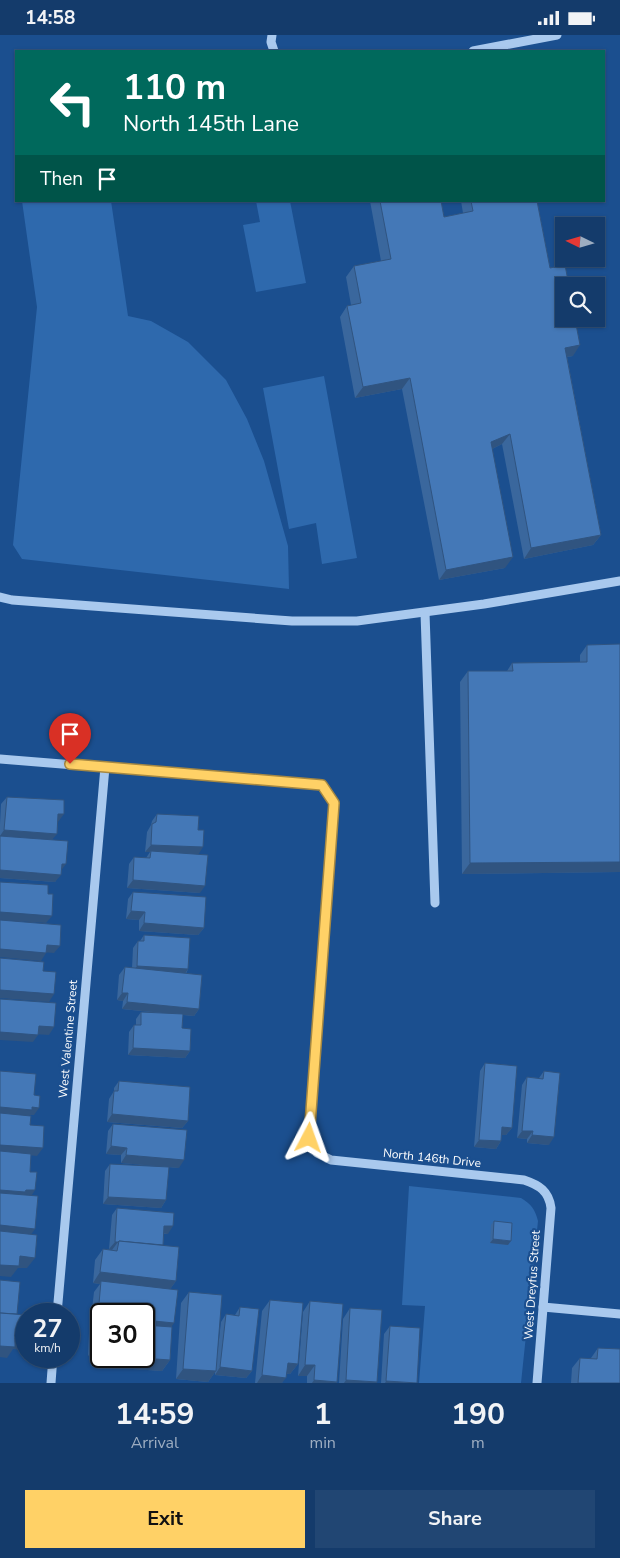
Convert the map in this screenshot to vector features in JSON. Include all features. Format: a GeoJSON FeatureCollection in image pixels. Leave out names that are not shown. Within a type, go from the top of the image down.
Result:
{"type":"FeatureCollection","features":[{"type":"Feature","properties":{"kind":"street"},"geometry":{"type":"LineString","coordinates":[[272,35],[271,42],[274,50]]}},
{"type":"Feature","properties":{"kind":"street"},"geometry":{"type":"LineString","coordinates":[[478,50],[557,35]]}},
{"type":"Feature","properties":{"kind":"street"},"geometry":{"type":"LineString","coordinates":[[0,597],[12,600],[292,621],[357,621],[425,613],[620,581]]}},
{"type":"Feature","properties":{"kind":"street"},"geometry":{"type":"LineString","coordinates":[[425,613],[435,903]]}},
{"type":"Feature","properties":{"kind":"street"},"geometry":{"type":"LineString","coordinates":[[0,759],[105,767]]}},
{"type":"Feature","properties":{"kind":"street","name":"North 146th Drive"},"geometry":{"type":"LineString","coordinates":[[105,767],[322,785],[334,803],[309,1138],[317,1153],[331,1160],[524,1180],[536,1184],[544,1190]]}},
{"type":"Feature","properties":{"kind":"street","name":"West Valentine Street"},"geometry":{"type":"LineString","coordinates":[[58,1303],[105,767]]}},
{"type":"Feature","properties":{"kind":"street","name":"West Dreyfus Street"},"geometry":{"type":"LineString","coordinates":[[537,1383],[551,1208],[550,1198],[544,1190]]}},
{"type":"Feature","properties":{"kind":"street"},"geometry":{"type":"LineString","coordinates":[[543,1307],[620,1314]]}},
{"type":"Feature","properties":{"kind":"street"},"geometry":{"type":"LineString","coordinates":[[50,1383],[52,1368]]}},
{"type":"Feature","properties":{"kind":"shaded area"},"geometry":{"type":"Polygon","coordinates":[[[22,202],[111,202],[128,316],[151,321],[188,342],[226,380],[247,419],[264,461],[288,546],[289,589],[22,559],[13,545],[37,307],[22,202]]]}},
{"type":"Feature","properties":{"kind":"shaded area"},"geometry":{"type":"Polygon","coordinates":[[[256,202],[290,202],[306,283],[256,292],[243,225],[260,222],[256,202]]]}},
{"type":"Feature","properties":{"kind":"shaded area"},"geometry":{"type":"Polygon","coordinates":[[[324,376],[357,558],[322,564],[316,523],[289,529],[263,388],[324,376]]]}},
{"type":"Feature","properties":{"kind":"shaded area"},"geometry":{"type":"Polygon","coordinates":[[[409,1186],[521,1198],[534,1210],[538,1221],[521,1383],[419,1383],[425,1306],[402,1305],[409,1186]]]}},
{"type":"Feature","properties":{"kind":"building"},"geometry":{"type":"Polygon","coordinates":[[[380,202],[441,202],[444,217],[473,211],[471,202],[537,202],[550,268],[565,267],[567,277],[555,277],[555,327],[577,327],[580,345],[565,348],[601,535],[531,548],[510,434],[491,442],[513,557],[446,570],[410,378],[363,387],[347,306],[361,303],[354,266],[391,259],[380,202]]]}},
{"type":"Feature","properties":{"kind":"building"},"geometry":{"type":"Polygon","coordinates":[[[620,644],[620,862],[470,863],[468,671],[513,671],[512,663],[587,662],[587,645],[620,644]]]}},
{"type":"Feature","properties":{"kind":"building"},"geometry":{"type":"Polygon","coordinates":[[[7,797],[64,800],[64,814],[58,814],[57,834],[4,830],[7,797]]]}},
{"type":"Feature","properties":{"kind":"building"},"geometry":{"type":"Polygon","coordinates":[[[157,814],[199,816],[198,830],[204,830],[203,847],[151,845],[152,824],[156,822],[157,814]]]}},
{"type":"Feature","properties":{"kind":"building"},"geometry":{"type":"Polygon","coordinates":[[[0,836],[68,841],[66,864],[62,864],[61,875],[0,870],[0,836]]]}},
{"type":"Feature","properties":{"kind":"building"},"geometry":{"type":"Polygon","coordinates":[[[151,851],[208,855],[205,886],[133,880],[134,857],[150,858],[151,851]]]}},
{"type":"Feature","properties":{"kind":"building"},"geometry":{"type":"Polygon","coordinates":[[[0,882],[48,885],[48,894],[53,894],[52,916],[0,912],[0,882]]]}},
{"type":"Feature","properties":{"kind":"building"},"geometry":{"type":"Polygon","coordinates":[[[133,892],[206,897],[204,928],[144,923],[145,912],[131,911],[133,892]]]}},
{"type":"Feature","properties":{"kind":"building"},"geometry":{"type":"Polygon","coordinates":[[[0,920],[61,925],[60,946],[47,945],[46,953],[0,949],[0,920]]]}},
{"type":"Feature","properties":{"kind":"building"},"geometry":{"type":"Polygon","coordinates":[[[144,935],[190,938],[188,969],[137,966],[138,941],[144,941],[144,935]]]}},
{"type":"Feature","properties":{"kind":"building"},"geometry":{"type":"Polygon","coordinates":[[[0,958],[44,962],[43,971],[56,972],[54,994],[0,990],[0,958]]]}},
{"type":"Feature","properties":{"kind":"building"},"geometry":{"type":"Polygon","coordinates":[[[125,967],[202,975],[199,1009],[127,1002],[128,993],[122,993],[125,967]]]}},
{"type":"Feature","properties":{"kind":"building"},"geometry":{"type":"Polygon","coordinates":[[[0,999],[56,1003],[54,1027],[39,1026],[38,1035],[0,1032],[0,999]]]}},
{"type":"Feature","properties":{"kind":"building"},"geometry":{"type":"Polygon","coordinates":[[[141,1012],[183,1014],[182,1028],[191,1029],[190,1051],[133,1048],[134,1025],[141,1025],[141,1012]]]}},
{"type":"Feature","properties":{"kind":"building"},"geometry":{"type":"Polygon","coordinates":[[[485,1063],[517,1066],[512,1128],[502,1127],[501,1141],[479,1140],[485,1063]]]}},
{"type":"Feature","properties":{"kind":"building"},"geometry":{"type":"Polygon","coordinates":[[[0,1071],[36,1074],[34,1095],[40,1096],[39,1108],[32,1107],[32,1110],[0,1107],[0,1071]]]}},
{"type":"Feature","properties":{"kind":"building"},"geometry":{"type":"Polygon","coordinates":[[[544,1071],[560,1073],[554,1137],[532,1135],[533,1131],[522,1131],[527,1077],[543,1079],[544,1071]]]}},
{"type":"Feature","properties":{"kind":"building"},"geometry":{"type":"Polygon","coordinates":[[[119,1081],[190,1087],[188,1121],[112,1114],[114,1091],[118,1091],[119,1081]]]}},
{"type":"Feature","properties":{"kind":"building"},"geometry":{"type":"Polygon","coordinates":[[[0,1113],[31,1116],[30,1125],[44,1126],[43,1148],[0,1145],[0,1113]]]}},
{"type":"Feature","properties":{"kind":"building"},"geometry":{"type":"Polygon","coordinates":[[[113,1124],[187,1130],[184,1160],[126,1155],[127,1148],[111,1146],[113,1124]]]}},
{"type":"Feature","properties":{"kind":"building"},"geometry":{"type":"Polygon","coordinates":[[[0,1151],[31,1154],[30,1172],[37,1172],[35,1190],[26,1190],[25,1192],[0,1190],[0,1151]]]}},
{"type":"Feature","properties":{"kind":"building"},"geometry":{"type":"Polygon","coordinates":[[[110,1164],[169,1167],[166,1200],[108,1197],[110,1164]]]}},
{"type":"Feature","properties":{"kind":"building"},"geometry":{"type":"Polygon","coordinates":[[[0,1193],[38,1196],[35,1229],[0,1225],[0,1193]]]}},
{"type":"Feature","properties":{"kind":"building"},"geometry":{"type":"Polygon","coordinates":[[[117,1208],[174,1213],[173,1226],[164,1226],[163,1245],[115,1242],[117,1208]]]}},
{"type":"Feature","properties":{"kind":"building"},"geometry":{"type":"Polygon","coordinates":[[[494,1221],[512,1223],[511,1241],[493,1239],[494,1221]]]}},
{"type":"Feature","properties":{"kind":"building"},"geometry":{"type":"Polygon","coordinates":[[[0,1231],[37,1235],[35,1258],[20,1256],[19,1266],[0,1265],[0,1231]]]}},
{"type":"Feature","properties":{"kind":"building"},"geometry":{"type":"Polygon","coordinates":[[[119,1241],[179,1247],[176,1281],[100,1272],[103,1249],[117,1251],[119,1241]]]}},
{"type":"Feature","properties":{"kind":"building"},"geometry":{"type":"Polygon","coordinates":[[[0,1280],[20,1282],[18,1303],[15,1303],[15,1314],[0,1313],[0,1280]]]}},
{"type":"Feature","properties":{"kind":"building"},"geometry":{"type":"Polygon","coordinates":[[[101,1281],[178,1290],[174,1323],[155,1321],[155,1303],[99,1303],[101,1281]]]}},
{"type":"Feature","properties":{"kind":"building"},"geometry":{"type":"Polygon","coordinates":[[[189,1292],[222,1295],[216,1371],[183,1369],[189,1292]]]}},
{"type":"Feature","properties":{"kind":"building"},"geometry":{"type":"Polygon","coordinates":[[[270,1300],[303,1303],[298,1364],[288,1363],[286,1378],[262,1375],[270,1300]]]}},
{"type":"Feature","properties":{"kind":"building"},"geometry":{"type":"Polygon","coordinates":[[[310,1301],[343,1304],[337,1382],[314,1380],[315,1365],[305,1365],[310,1301]]]}},
{"type":"Feature","properties":{"kind":"building"},"geometry":{"type":"Polygon","coordinates":[[[240,1307],[259,1309],[252,1371],[220,1367],[226,1314],[239,1316],[240,1307]]]}},
{"type":"Feature","properties":{"kind":"building"},"geometry":{"type":"Polygon","coordinates":[[[350,1308],[382,1310],[377,1382],[346,1380],[350,1308]]]}},
{"type":"Feature","properties":{"kind":"building"},"geometry":{"type":"Polygon","coordinates":[[[0,1313],[15,1314],[15,1347],[0,1346],[0,1313]]]}},
{"type":"Feature","properties":{"kind":"building"},"geometry":{"type":"Polygon","coordinates":[[[155,1326],[172,1327],[170,1360],[155,1359],[155,1326]]]}},
{"type":"Feature","properties":{"kind":"building"},"geometry":{"type":"Polygon","coordinates":[[[390,1326],[420,1328],[417,1383],[386,1381],[390,1326]]]}},
{"type":"Feature","properties":{"kind":"building"},"geometry":{"type":"Polygon","coordinates":[[[598,1348],[620,1349],[620,1383],[578,1383],[580,1358],[597,1359],[598,1348]]]}},
{"type":"Feature","properties":{"kind":"route"},"geometry":{"type":"LineString","coordinates":[[70,764],[322,785],[334,803],[309,1138]]}}]}
